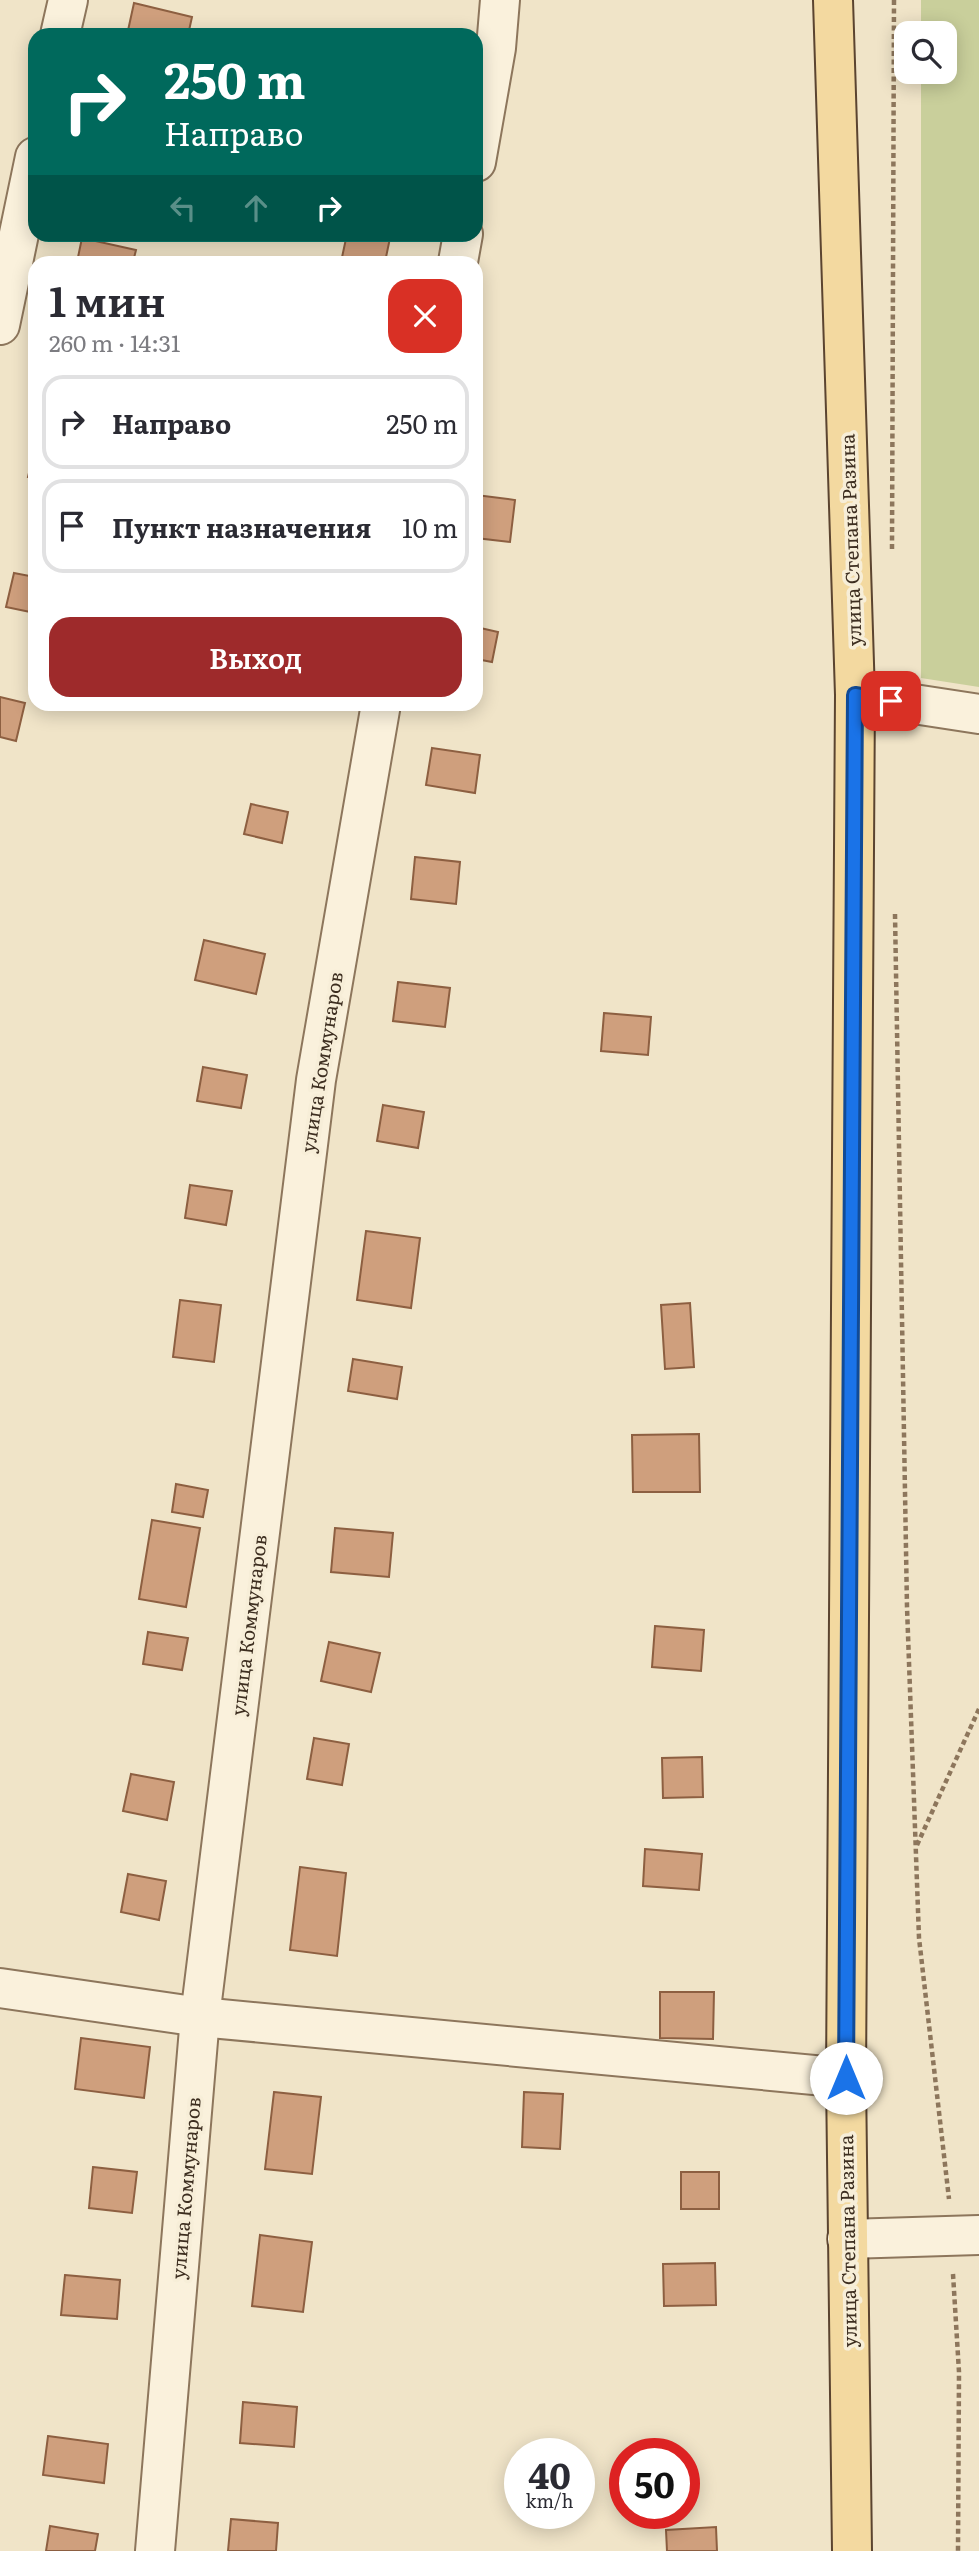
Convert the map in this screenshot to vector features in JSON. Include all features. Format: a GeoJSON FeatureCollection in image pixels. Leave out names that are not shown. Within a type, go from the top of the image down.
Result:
{"type":"FeatureCollection","features":[{"type":"Feature","properties":{"kind":"main road","name":"улица Степана Разина"},"geometry":{"type":"LineString","coordinates":[[834,0],[855,695],[846,2078],[852,2551]]}},
{"type":"Feature","properties":{"kind":"street"},"geometry":{"type":"LineString","coordinates":[[62,28],[68,0]]}},
{"type":"Feature","properties":{"kind":"street"},"geometry":{"type":"LineString","coordinates":[[483,122],[496,48],[500,0]]}},
{"type":"Feature","properties":{"kind":"street"},"geometry":{"type":"LineString","coordinates":[[0,326],[28,191]]}},
{"type":"Feature","properties":{"kind":"street"},"geometry":{"type":"LineString","coordinates":[[855,695],[979,713]]}},
{"type":"Feature","properties":{"kind":"street","name":"улица Коммунаров"},"geometry":{"type":"LineString","coordinates":[[155,2551],[200,2017],[316,1080],[380,711]]}},
{"type":"Feature","properties":{"kind":"street"},"geometry":{"type":"LineString","coordinates":[[0,1988],[200,2017],[846,2078]]}},
{"type":"Feature","properties":{"kind":"street"},"geometry":{"type":"LineString","coordinates":[[847,2239],[965,2236]]}},
{"type":"Feature","properties":{"kind":"path"},"geometry":{"type":"LineString","coordinates":[[892,554],[894,0]]}},
{"type":"Feature","properties":{"kind":"path"},"geometry":{"type":"LineString","coordinates":[[895,907],[907,1594],[919,1938],[950,2207],[965,2236],[959,2372],[958,2551]]}},
{"type":"Feature","properties":{"kind":"path"},"geometry":{"type":"LineString","coordinates":[[916,1846],[979,1709]]}},
{"type":"Feature","properties":{"kind":"green space"},"geometry":{"type":"Polygon","coordinates":[[[921,0],[979,0],[979,687],[921,678],[921,84],[957,84],[957,21],[921,21],[921,0]]]}},
{"type":"Feature","properties":{"kind":"building"},"geometry":{"type":"Polygon","coordinates":[[[134,3],[192,17],[190,28],[129,28],[134,3]]]}},
{"type":"Feature","properties":{"kind":"building"},"geometry":{"type":"Polygon","coordinates":[[[81,242],[100,242],[136,250],[134,256],[78,256],[81,242]]]}},
{"type":"Feature","properties":{"kind":"building"},"geometry":{"type":"Polygon","coordinates":[[[345,242],[389,242],[386,256],[342,256],[345,242]]]}},
{"type":"Feature","properties":{"kind":"building"},"geometry":{"type":"Polygon","coordinates":[[[483,496],[515,500],[510,542],[483,539],[483,496]]]}},
{"type":"Feature","properties":{"kind":"building"},"geometry":{"type":"Polygon","coordinates":[[[14,573],[28,576],[28,612],[6,607],[14,573]]]}},
{"type":"Feature","properties":{"kind":"building"},"geometry":{"type":"Polygon","coordinates":[[[483,629],[498,632],[492,662],[483,660],[483,629]]]}},
{"type":"Feature","properties":{"kind":"building"},"geometry":{"type":"Polygon","coordinates":[[[0,697],[25,703],[16,741],[0,737],[0,697]]]}},
{"type":"Feature","properties":{"kind":"building"},"geometry":{"type":"Polygon","coordinates":[[[432,748],[480,755],[475,793],[426,785],[432,748]]]}},
{"type":"Feature","properties":{"kind":"building"},"geometry":{"type":"Polygon","coordinates":[[[251,804],[288,812],[282,843],[244,834],[251,804]]]}},
{"type":"Feature","properties":{"kind":"building"},"geometry":{"type":"Polygon","coordinates":[[[415,857],[460,862],[456,904],[411,899],[415,857]]]}},
{"type":"Feature","properties":{"kind":"building"},"geometry":{"type":"Polygon","coordinates":[[[204,940],[265,954],[256,994],[195,980],[204,940]]]}},
{"type":"Feature","properties":{"kind":"building"},"geometry":{"type":"Polygon","coordinates":[[[398,982],[450,988],[445,1027],[393,1021],[398,982]]]}},
{"type":"Feature","properties":{"kind":"building"},"geometry":{"type":"Polygon","coordinates":[[[604,1013],[651,1017],[648,1055],[601,1051],[604,1013]]]}},
{"type":"Feature","properties":{"kind":"building"},"geometry":{"type":"Polygon","coordinates":[[[203,1067],[247,1075],[241,1108],[197,1101],[203,1067]]]}},
{"type":"Feature","properties":{"kind":"building"},"geometry":{"type":"Polygon","coordinates":[[[383,1105],[424,1112],[418,1148],[377,1141],[383,1105]]]}},
{"type":"Feature","properties":{"kind":"building"},"geometry":{"type":"Polygon","coordinates":[[[190,1185],[232,1191],[226,1225],[185,1218],[190,1185]]]}},
{"type":"Feature","properties":{"kind":"building"},"geometry":{"type":"Polygon","coordinates":[[[366,1231],[420,1238],[411,1308],[357,1300],[366,1231]]]}},
{"type":"Feature","properties":{"kind":"building"},"geometry":{"type":"Polygon","coordinates":[[[180,1300],[221,1305],[214,1362],[173,1357],[180,1300]]]}},
{"type":"Feature","properties":{"kind":"building"},"geometry":{"type":"Polygon","coordinates":[[[690,1303],[694,1367],[665,1369],[661,1305],[690,1303]]]}},
{"type":"Feature","properties":{"kind":"building"},"geometry":{"type":"Polygon","coordinates":[[[353,1359],[402,1367],[397,1399],[348,1391],[353,1359]]]}},
{"type":"Feature","properties":{"kind":"building"},"geometry":{"type":"Polygon","coordinates":[[[699,1434],[700,1492],[633,1492],[632,1435],[699,1434]]]}},
{"type":"Feature","properties":{"kind":"building"},"geometry":{"type":"Polygon","coordinates":[[[176,1484],[208,1490],[203,1517],[172,1512],[176,1484]]]}},
{"type":"Feature","properties":{"kind":"building"},"geometry":{"type":"Polygon","coordinates":[[[152,1520],[200,1528],[186,1607],[139,1599],[152,1520]]]}},
{"type":"Feature","properties":{"kind":"building"},"geometry":{"type":"Polygon","coordinates":[[[335,1528],[393,1533],[389,1577],[331,1572],[335,1528]]]}},
{"type":"Feature","properties":{"kind":"building"},"geometry":{"type":"Polygon","coordinates":[[[655,1626],[704,1630],[701,1671],[652,1667],[655,1626]]]}},
{"type":"Feature","properties":{"kind":"building"},"geometry":{"type":"Polygon","coordinates":[[[148,1632],[188,1638],[182,1670],[143,1664],[148,1632]]]}},
{"type":"Feature","properties":{"kind":"building"},"geometry":{"type":"Polygon","coordinates":[[[329,1642],[380,1653],[371,1692],[321,1681],[329,1642]]]}},
{"type":"Feature","properties":{"kind":"building"},"geometry":{"type":"Polygon","coordinates":[[[314,1738],[349,1744],[342,1785],[307,1779],[314,1738]]]}},
{"type":"Feature","properties":{"kind":"building"},"geometry":{"type":"Polygon","coordinates":[[[702,1757],[703,1797],[663,1798],[662,1758],[702,1757]]]}},
{"type":"Feature","properties":{"kind":"building"},"geometry":{"type":"Polygon","coordinates":[[[131,1774],[174,1782],[167,1820],[123,1811],[131,1774]]]}},
{"type":"Feature","properties":{"kind":"building"},"geometry":{"type":"Polygon","coordinates":[[[645,1849],[702,1854],[699,1890],[643,1886],[645,1849]]]}},
{"type":"Feature","properties":{"kind":"building"},"geometry":{"type":"Polygon","coordinates":[[[300,1867],[346,1873],[337,1956],[290,1950],[300,1867]]]}},
{"type":"Feature","properties":{"kind":"building"},"geometry":{"type":"Polygon","coordinates":[[[128,1874],[166,1881],[159,1920],[121,1912],[128,1874]]]}},
{"type":"Feature","properties":{"kind":"building"},"geometry":{"type":"Polygon","coordinates":[[[660,1992],[714,1992],[713,2039],[660,2038],[660,1992]]]}},
{"type":"Feature","properties":{"kind":"building"},"geometry":{"type":"Polygon","coordinates":[[[81,2038],[150,2047],[144,2098],[75,2089],[81,2038]]]}},
{"type":"Feature","properties":{"kind":"building"},"geometry":{"type":"Polygon","coordinates":[[[274,2092],[321,2097],[312,2174],[265,2169],[274,2092]]]}},
{"type":"Feature","properties":{"kind":"building"},"geometry":{"type":"Polygon","coordinates":[[[524,2092],[563,2094],[560,2149],[522,2147],[524,2092]]]}},
{"type":"Feature","properties":{"kind":"building"},"geometry":{"type":"Polygon","coordinates":[[[93,2167],[137,2172],[132,2213],[89,2208],[93,2167]]]}},
{"type":"Feature","properties":{"kind":"building"},"geometry":{"type":"Polygon","coordinates":[[[681,2172],[719,2172],[719,2209],[681,2209],[681,2172]]]}},
{"type":"Feature","properties":{"kind":"building"},"geometry":{"type":"Polygon","coordinates":[[[260,2235],[312,2242],[303,2312],[252,2306],[260,2235]]]}},
{"type":"Feature","properties":{"kind":"building"},"geometry":{"type":"Polygon","coordinates":[[[715,2263],[716,2305],[664,2306],[663,2264],[715,2263]]]}},
{"type":"Feature","properties":{"kind":"building"},"geometry":{"type":"Polygon","coordinates":[[[65,2275],[120,2280],[117,2319],[61,2315],[65,2275]]]}},
{"type":"Feature","properties":{"kind":"building"},"geometry":{"type":"Polygon","coordinates":[[[243,2402],[297,2407],[294,2447],[240,2443],[243,2402]]]}},
{"type":"Feature","properties":{"kind":"building"},"geometry":{"type":"Polygon","coordinates":[[[48,2436],[108,2444],[104,2483],[43,2475],[48,2436]]]}},
{"type":"Feature","properties":{"kind":"building"},"geometry":{"type":"Polygon","coordinates":[[[231,2519],[278,2523],[276,2551],[228,2551],[231,2519]]]}},
{"type":"Feature","properties":{"kind":"building"},"geometry":{"type":"Polygon","coordinates":[[[50,2526],[98,2534],[95,2551],[46,2551],[50,2526]]]}},
{"type":"Feature","properties":{"kind":"building"},"geometry":{"type":"Polygon","coordinates":[[[716,2527],[717,2551],[667,2551],[666,2530],[716,2527]]]}},
{"type":"Feature","properties":{"kind":"route"},"geometry":{"type":"LineString","coordinates":[[846,2078],[855,695],[891,701]]}}]}
